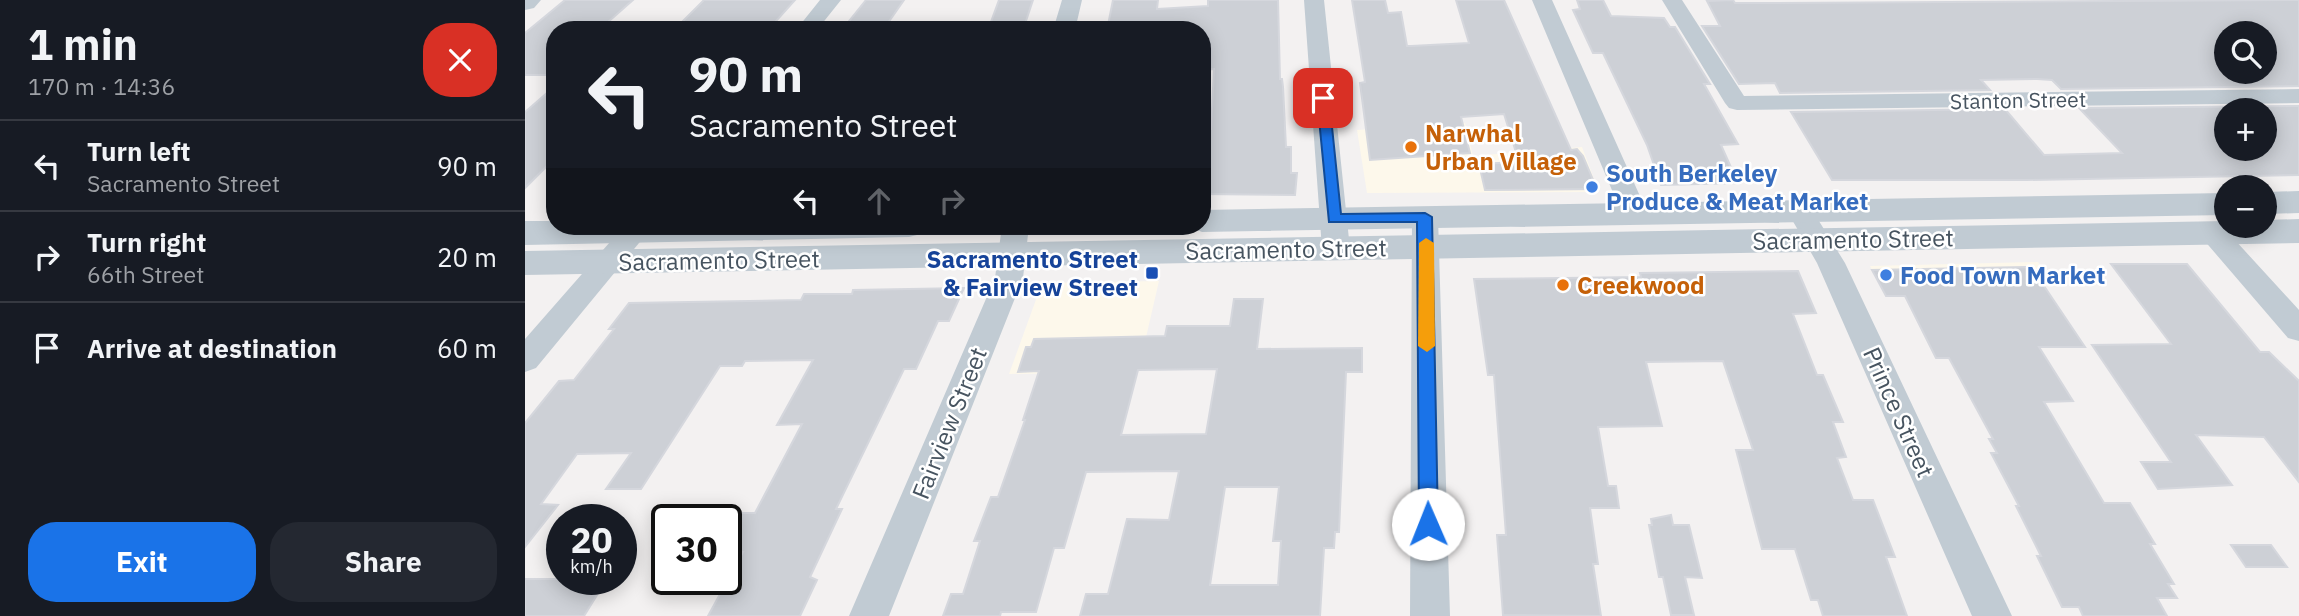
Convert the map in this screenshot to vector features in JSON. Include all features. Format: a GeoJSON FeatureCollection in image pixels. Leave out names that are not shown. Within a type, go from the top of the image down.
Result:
{"type":"FeatureCollection","features":[{"type":"Feature","properties":{"kind":"street"},"geometry":{"type":"LineString","coordinates":[[814,21],[831,0]]}},
{"type":"Feature","properties":{"kind":"street"},"geometry":{"type":"LineString","coordinates":[[1066,21],[1072,0]]}},
{"type":"Feature","properties":{"kind":"street"},"geometry":{"type":"LineString","coordinates":[[1314,0],[1335,234]]}},
{"type":"Feature","properties":{"kind":"street"},"geometry":{"type":"LineString","coordinates":[[1542,0],[1635,214]]}},
{"type":"Feature","properties":{"kind":"street","name":"Stanton Street"},"geometry":{"type":"LineString","coordinates":[[1672,0],[1737,103],[2299,96]]}},
{"type":"Feature","properties":{"kind":"street"},"geometry":{"type":"LineString","coordinates":[[2277,203],[2299,202]]}},
{"type":"Feature","properties":{"kind":"street","name":"Sacramento Street"},"geometry":{"type":"LineString","coordinates":[[1426,232],[1635,214],[1809,225]]}},
{"type":"Feature","properties":{"kind":"street","name":"Sacramento Street"},"geometry":{"type":"LineString","coordinates":[[525,263],[1013,240],[2214,218]]}},
{"type":"Feature","properties":{"kind":"street","name":"Sacramento Street"},"geometry":{"type":"LineString","coordinates":[[1211,222],[1335,234]]}},
{"type":"Feature","properties":{"kind":"street","name":"Prince Street"},"geometry":{"type":"LineString","coordinates":[[1809,225],[1831,263],[1992,616]]}},
{"type":"Feature","properties":{"kind":"street","name":"Sacramento Street"},"geometry":{"type":"LineString","coordinates":[[2277,228],[2299,232]]}},
{"type":"Feature","properties":{"kind":"street","name":"Sacramento Street"},"geometry":{"type":"LineString","coordinates":[[525,233],[546,232]]}},
{"type":"Feature","properties":{"kind":"street"},"geometry":{"type":"LineString","coordinates":[[1426,232],[1430,616]]}},
{"type":"Feature","properties":{"kind":"street"},"geometry":{"type":"LineString","coordinates":[[525,360],[631,235]]}},
{"type":"Feature","properties":{"kind":"street"},"geometry":{"type":"LineString","coordinates":[[2234,238],[2299,330]]}},
{"type":"Feature","properties":{"kind":"street","name":"Fairview Street"},"geometry":{"type":"LineString","coordinates":[[869,616],[1006,285],[1013,240]]}},
{"type":"Feature","properties":{"kind":"shaded area"},"geometry":{"type":"Polygon","coordinates":[[[1465,123],[1473,156],[1582,147],[1599,192],[1367,193],[1357,130],[1465,123]]]}},
{"type":"Feature","properties":{"kind":"shaded area"},"geometry":{"type":"Polygon","coordinates":[[[2038,262],[2053,283],[1944,286],[1950,297],[1885,296],[1870,266],[2038,262]]]}},
{"type":"Feature","properties":{"kind":"shaded area"},"geometry":{"type":"Polygon","coordinates":[[[1159,281],[1138,372],[1009,374],[1042,283],[1159,281]]]}},
{"type":"Feature","properties":{"kind":"building"},"geometry":{"type":"Polygon","coordinates":[[[565,0],[633,0],[609,21],[546,21],[546,75],[525,75],[525,33],[565,0]]]}},
{"type":"Feature","properties":{"kind":"building"},"geometry":{"type":"Polygon","coordinates":[[[704,0],[795,0],[776,21],[683,21],[704,0]]]}},
{"type":"Feature","properties":{"kind":"building"},"geometry":{"type":"Polygon","coordinates":[[[866,0],[904,0],[889,21],[849,21],[866,0]]]}},
{"type":"Feature","properties":{"kind":"building"},"geometry":{"type":"Polygon","coordinates":[[[999,0],[1033,0],[1026,21],[991,21],[999,0]]]}},
{"type":"Feature","properties":{"kind":"building"},"geometry":{"type":"Polygon","coordinates":[[[1113,0],[1158,0],[1157,9],[1208,6],[1208,0],[1278,0],[1280,79],[1283,87],[1286,147],[1291,147],[1291,173],[1297,173],[1295,195],[1211,194],[1214,69],[1211,69],[1211,21],[1109,21],[1113,0]]]}},
{"type":"Feature","properties":{"kind":"building"},"geometry":{"type":"Polygon","coordinates":[[[1352,0],[1385,0],[1388,13],[1401,12],[1407,46],[1411,46],[1469,43],[1456,0],[1504,0],[1571,150],[1577,149],[1583,156],[1597,189],[1485,190],[1479,164],[1519,162],[1504,114],[1461,117],[1470,153],[1370,160],[1360,83],[1365,82],[1352,0]]]}},
{"type":"Feature","properties":{"kind":"building"},"geometry":{"type":"Polygon","coordinates":[[[1577,0],[1603,0],[1611,16],[1664,18],[1670,27],[1675,27],[1710,84],[1704,84],[1738,144],[1721,145],[1738,183],[1661,185],[1647,145],[1603,53],[1593,53],[1573,10],[1580,9],[1577,0]]]}},
{"type":"Feature","properties":{"kind":"building"},"geometry":{"type":"Polygon","coordinates":[[[2299,0],[2299,86],[2061,89],[2052,80],[2037,79],[1981,80],[1990,90],[1780,93],[1775,83],[1739,84],[1702,26],[1720,26],[1707,1],[2299,0]]]}},
{"type":"Feature","properties":{"kind":"building"},"geometry":{"type":"Polygon","coordinates":[[[546,94],[546,167],[525,188],[525,112],[546,94]]]}},
{"type":"Feature","properties":{"kind":"building"},"geometry":{"type":"Polygon","coordinates":[[[2277,106],[2299,106],[2299,175],[2027,180],[1832,180],[1791,112],[2005,109],[2044,155],[2122,153],[2079,108],[2214,107],[2214,161],[2277,161],[2277,106]]]}},
{"type":"Feature","properties":{"kind":"building"},"geometry":{"type":"Polygon","coordinates":[[[2111,264],[2187,264],[2260,352],[2269,352],[2299,381],[2299,482],[2264,437],[2196,435],[2232,485],[2158,489],[2141,462],[2171,462],[2092,345],[2171,344],[2111,264]]]}},
{"type":"Feature","properties":{"kind":"building"},"geometry":{"type":"Polygon","coordinates":[[[2026,267],[2040,286],[2044,286],[2085,347],[2039,347],[2073,401],[2044,402],[2104,503],[2130,503],[2155,544],[2150,544],[2174,584],[2168,584],[2177,598],[2157,598],[2167,616],[2083,616],[2079,607],[2062,607],[2037,556],[2041,556],[2016,506],[2019,506],[1991,453],[1997,453],[1989,439],[1993,439],[1949,358],[1936,358],[1905,296],[1886,296],[1872,270],[2026,267]]]}},
{"type":"Feature","properties":{"kind":"building"},"geometry":{"type":"Polygon","coordinates":[[[1798,271],[1816,313],[1793,314],[1817,375],[1823,375],[1843,422],[1833,422],[1846,457],[1837,458],[1853,500],[1873,500],[1895,557],[1886,557],[1907,616],[1823,616],[1818,600],[1811,600],[1795,549],[1762,549],[1736,450],[1753,450],[1723,361],[1646,362],[1662,426],[1598,427],[1608,486],[1616,486],[1619,508],[1590,508],[1598,564],[1593,564],[1601,616],[1503,615],[1497,535],[1506,535],[1494,375],[1488,375],[1474,279],[1641,277],[1640,273],[1798,271]]]}},
{"type":"Feature","properties":{"kind":"building"},"geometry":{"type":"Polygon","coordinates":[[[964,288],[949,321],[938,321],[916,369],[904,369],[836,509],[842,509],[810,577],[817,580],[800,616],[708,616],[719,595],[742,595],[742,513],[755,513],[802,424],[777,425],[813,360],[745,361],[742,366],[720,366],[641,489],[606,489],[631,453],[577,454],[541,504],[546,504],[546,520],[525,547],[525,423],[559,381],[574,380],[614,329],[609,329],[629,303],[801,300],[804,294],[852,294],[853,290],[964,288]]]}},
{"type":"Feature","properties":{"kind":"building"},"geometry":{"type":"Polygon","coordinates":[[[1234,299],[1263,299],[1257,349],[1362,348],[1362,372],[1346,372],[1339,532],[1335,532],[1334,548],[1324,548],[1320,616],[1080,616],[1086,594],[1108,594],[1127,519],[1169,520],[1179,471],[1086,472],[1064,548],[1054,548],[1036,612],[1001,612],[1000,616],[943,616],[951,594],[963,594],[980,541],[974,541],[991,497],[998,497],[1025,420],[1039,371],[1018,372],[1026,347],[1031,347],[1034,339],[1165,336],[1167,326],[1230,326],[1234,299]],[[1217,369],[1138,370],[1121,435],[1206,434],[1217,369]],[[1225,487],[1210,585],[1278,585],[1281,541],[1273,541],[1279,487],[1225,487]]]}},
{"type":"Feature","properties":{"kind":"building"},"geometry":{"type":"Polygon","coordinates":[[[1671,515],[1673,525],[1689,525],[1702,578],[1685,577],[1694,615],[1671,615],[1663,577],[1659,577],[1649,525],[1652,525],[1651,519],[1671,515]]]}},
{"type":"Feature","properties":{"kind":"building"},"geometry":{"type":"Polygon","coordinates":[[[2231,545],[2271,545],[2287,567],[2246,567],[2231,545]]]}},
{"type":"Feature","properties":{"kind":"building"},"geometry":{"type":"Polygon","coordinates":[[[525,579],[546,579],[546,595],[597,595],[584,616],[525,616],[525,579]]]}},
{"type":"Feature","properties":{"kind":"slow traffic"},"geometry":{"type":"LineString","coordinates":[[1426,243],[1427,346]]}},
{"type":"Feature","properties":{"kind":"place","name":"Narwhal Urban Village"},"geometry":{"type":"Point","coordinates":[1411,147]}},
{"type":"Feature","properties":{"kind":"place","name":"South Berkeley Produce & Meat Market"},"geometry":{"type":"Point","coordinates":[1592,187]}},
{"type":"Feature","properties":{"kind":"place","name":"Sacramento Street & Fairview Street"},"geometry":{"type":"Point","coordinates":[1152,273]}},
{"type":"Feature","properties":{"kind":"place","name":"Food Town Market"},"geometry":{"type":"Point","coordinates":[1886,275]}},
{"type":"Feature","properties":{"kind":"place","name":"Creekwood"},"geometry":{"type":"Point","coordinates":[1563,285]}},
{"type":"Feature","properties":{"kind":"route"},"geometry":{"type":"LineString","coordinates":[[1323,98],[1334,218],[1425,217],[1428,524]]}}]}
